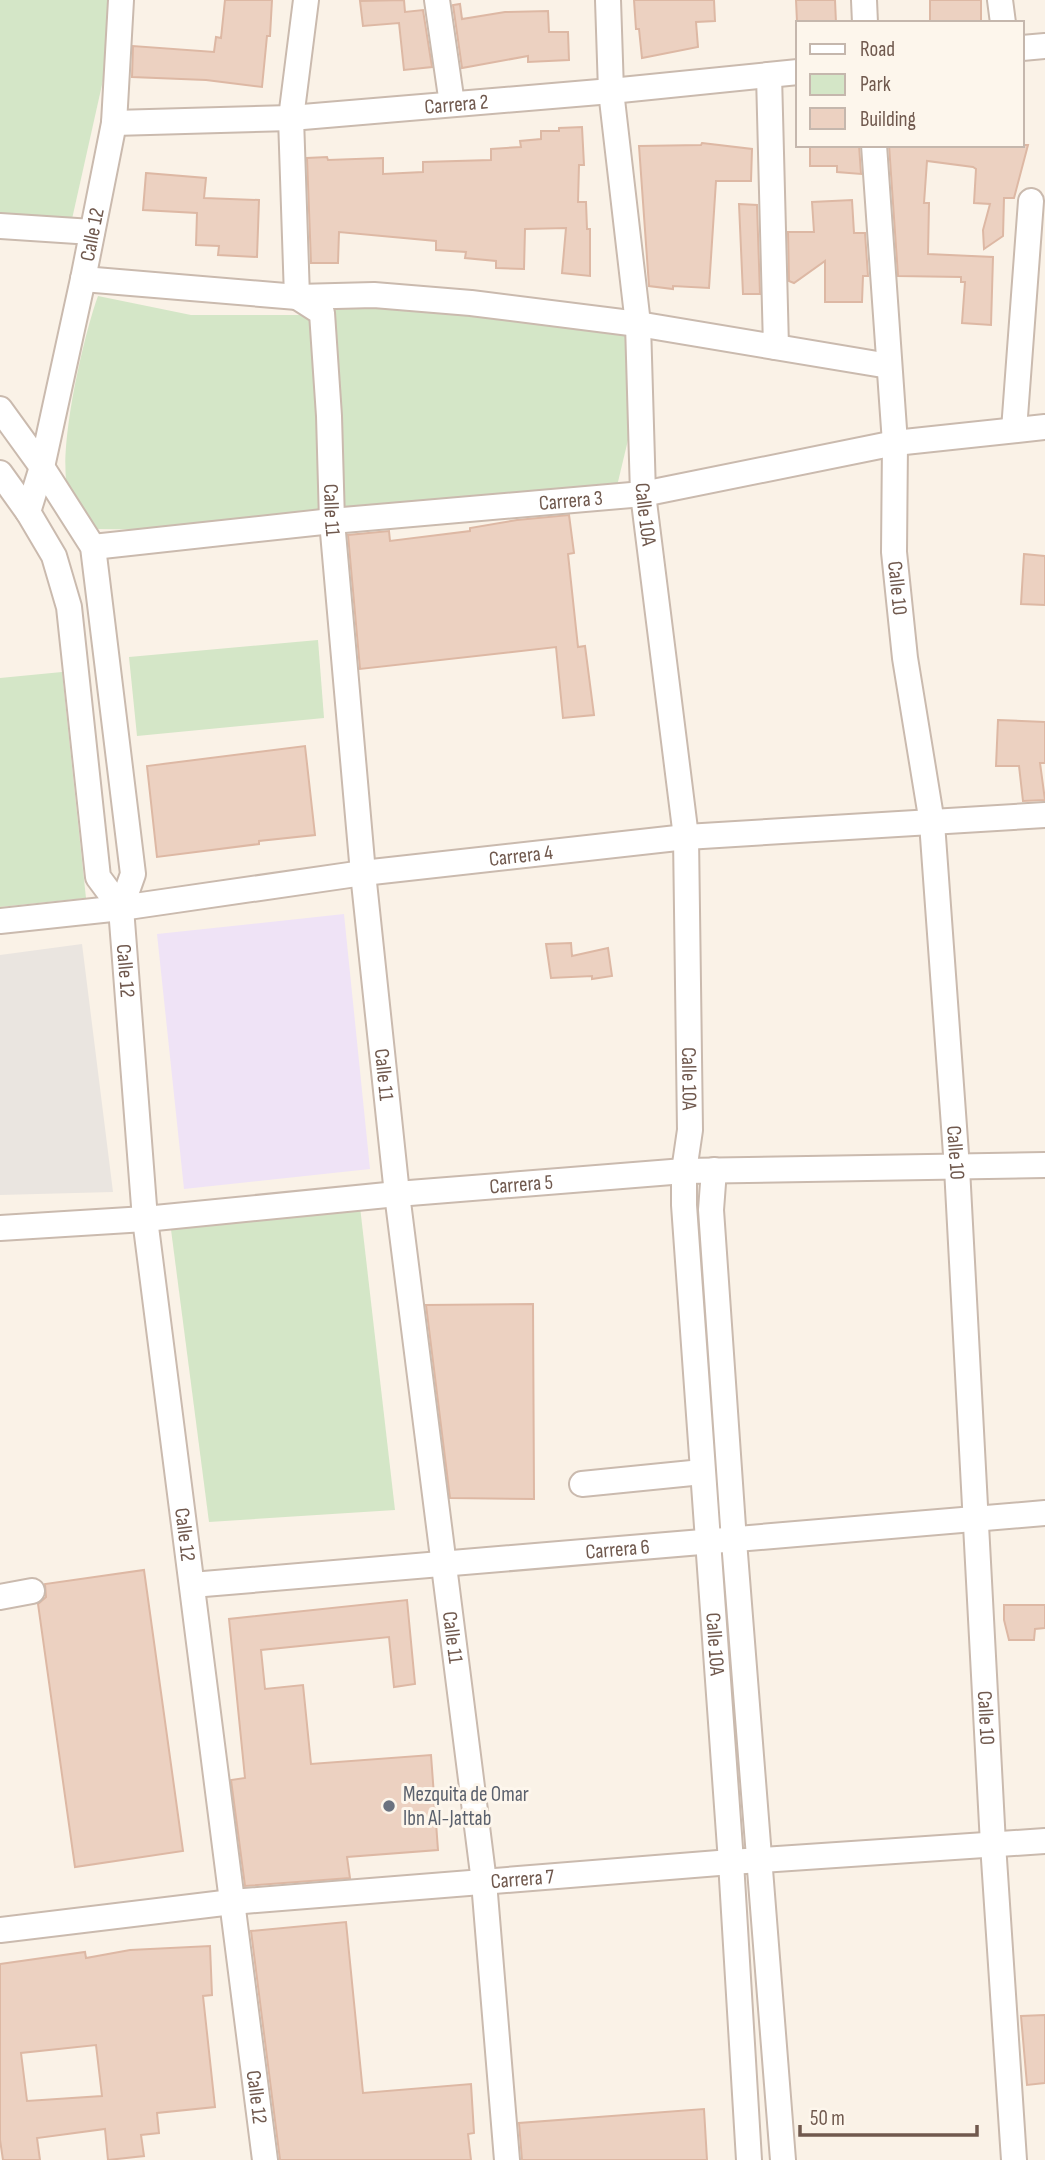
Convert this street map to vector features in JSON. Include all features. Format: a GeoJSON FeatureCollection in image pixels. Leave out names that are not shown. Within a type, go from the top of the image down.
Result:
{"type":"FeatureCollection","features":[{"type":"Feature","properties":{"kind":"street","name":"Calle 12"},"geometry":{"type":"LineString","coordinates":[[28,512],[42,467],[114,123],[121,0]]}},
{"type":"Feature","properties":{"kind":"street"},"geometry":{"type":"LineString","coordinates":[[297,297],[291,118],[306,0]]}},
{"type":"Feature","properties":{"kind":"street"},"geometry":{"type":"LineString","coordinates":[[438,0],[452,104]]}},
{"type":"Feature","properties":{"kind":"street","name":"Calle 10A"},"geometry":{"type":"LineString","coordinates":[[608,0],[611,91],[638,324],[642,494],[686,837],[690,1130],[684,1171],[684,1205],[731,1862],[749,2160]]}},
{"type":"Feature","properties":{"kind":"street"},"geometry":{"type":"LineString","coordinates":[[864,0],[865,21]]}},
{"type":"Feature","properties":{"kind":"street"},"geometry":{"type":"LineString","coordinates":[[1000,0],[1003,21]]}},
{"type":"Feature","properties":{"kind":"street"},"geometry":{"type":"LineString","coordinates":[[1024,48],[1045,46]]}},
{"type":"Feature","properties":{"kind":"street","name":"Carrera 2"},"geometry":{"type":"LineString","coordinates":[[114,123],[291,118],[796,72]]}},
{"type":"Feature","properties":{"kind":"street"},"geometry":{"type":"LineString","coordinates":[[769,75],[776,347]]}},
{"type":"Feature","properties":{"kind":"street","name":"Calle 10"},"geometry":{"type":"LineString","coordinates":[[874,147],[895,443],[894,551],[905,658],[932,824],[957,1168],[993,1844],[1014,2160]]}},
{"type":"Feature","properties":{"kind":"street"},"geometry":{"type":"LineString","coordinates":[[1014,430],[1031,201]]}},
{"type":"Feature","properties":{"kind":"street"},"geometry":{"type":"LineString","coordinates":[[0,226],[92,232]]}},
{"type":"Feature","properties":{"kind":"street"},"geometry":{"type":"LineString","coordinates":[[83,279],[297,297],[374,295],[471,303],[638,324],[889,366]]}},
{"type":"Feature","properties":{"kind":"street","name":"Calle 11"},"geometry":{"type":"LineString","coordinates":[[297,297],[322,313],[332,521],[363,873],[397,1194],[484,1882],[507,2160]]}},
{"type":"Feature","properties":{"kind":"street"},"geometry":{"type":"LineString","coordinates":[[0,409],[42,467]]}},
{"type":"Feature","properties":{"kind":"street","name":"Carrera 3"},"geometry":{"type":"LineString","coordinates":[[93,547],[332,521],[642,494],[895,443],[1045,427]]}},
{"type":"Feature","properties":{"kind":"street","name":"Calle 12"},"geometry":{"type":"LineString","coordinates":[[42,467],[93,547],[133,874],[121,908],[145,1219],[265,2160]]}},
{"type":"Feature","properties":{"kind":"street"},"geometry":{"type":"LineString","coordinates":[[0,473],[28,512],[54,556],[69,607],[98,877],[121,908]]}},
{"type":"Feature","properties":{"kind":"street","name":"Carrera 4"},"geometry":{"type":"LineString","coordinates":[[0,921],[121,908],[363,873],[686,837],[1045,815]]}},
{"type":"Feature","properties":{"kind":"street","name":"Carrera 5"},"geometry":{"type":"LineString","coordinates":[[0,1228],[145,1219],[397,1194],[684,1171],[1045,1165]]}},
{"type":"Feature","properties":{"kind":"street","name":"Calle 10A"},"geometry":{"type":"LineString","coordinates":[[714,1170],[711,1210],[734,1541],[783,2160]]}},
{"type":"Feature","properties":{"kind":"street"},"geometry":{"type":"LineString","coordinates":[[582,1484],[702,1472]]}},
{"type":"Feature","properties":{"kind":"street","name":"Carrera 6"},"geometry":{"type":"LineString","coordinates":[[192,1585],[707,1544],[1045,1513]]}},
{"type":"Feature","properties":{"kind":"street"},"geometry":{"type":"LineString","coordinates":[[0,1597],[32,1591]]}},
{"type":"Feature","properties":{"kind":"street","name":"Carrera 7"},"geometry":{"type":"LineString","coordinates":[[0,1930],[232,1902],[731,1862],[1045,1841]]}},
{"type":"Feature","properties":{"kind":"shaded area"},"geometry":{"type":"Polygon","coordinates":[[[344,914],[370,1169],[184,1189],[157,934],[344,914]]]}},
{"type":"Feature","properties":{"kind":"shaded area"},"geometry":{"type":"Polygon","coordinates":[[[82,944],[113,1192],[0,1195],[0,955],[82,944]]]}},
{"type":"Feature","properties":{"kind":"green space"},"geometry":{"type":"Polygon","coordinates":[[[0,0],[111,0],[110,49],[70,228],[0,214],[0,0]]]}},
{"type":"Feature","properties":{"kind":"green space"},"geometry":{"type":"Polygon","coordinates":[[[98,296],[191,315],[319,315],[323,450],[318,513],[199,530],[91,529],[70,497],[66,480],[66,456],[79,367],[98,296]]]}},
{"type":"Feature","properties":{"kind":"green space"},"geometry":{"type":"Polygon","coordinates":[[[325,306],[465,309],[633,329],[628,440],[617,486],[336,514],[325,306]]]}},
{"type":"Feature","properties":{"kind":"green space"},"geometry":{"type":"Polygon","coordinates":[[[318,640],[324,718],[137,736],[129,657],[318,640]]]}},
{"type":"Feature","properties":{"kind":"green space"},"geometry":{"type":"Polygon","coordinates":[[[62,672],[86,898],[0,907],[0,678],[62,672]]]}},
{"type":"Feature","properties":{"kind":"green space"},"geometry":{"type":"Polygon","coordinates":[[[359,1198],[395,1510],[209,1522],[170,1222],[359,1198]]]}},
{"type":"Feature","properties":{"kind":"building"},"geometry":{"type":"Polygon","coordinates":[[[225,0],[272,0],[270,36],[267,36],[262,87],[206,80],[132,77],[133,46],[214,52],[216,37],[221,38],[225,0]]]}},
{"type":"Feature","properties":{"kind":"building"},"geometry":{"type":"Polygon","coordinates":[[[404,0],[405,12],[423,10],[432,67],[404,70],[399,23],[363,26],[360,1],[404,0]]]}},
{"type":"Feature","properties":{"kind":"building"},"geometry":{"type":"Polygon","coordinates":[[[634,0],[714,0],[715,21],[696,22],[698,47],[642,58],[634,0]]]}},
{"type":"Feature","properties":{"kind":"building"},"geometry":{"type":"Polygon","coordinates":[[[796,0],[835,0],[836,21],[797,21],[796,0]]]}},
{"type":"Feature","properties":{"kind":"building"},"geometry":{"type":"Polygon","coordinates":[[[930,0],[981,0],[981,21],[930,21],[930,0]]]}},
{"type":"Feature","properties":{"kind":"building"},"geometry":{"type":"Polygon","coordinates":[[[460,4],[462,19],[505,12],[548,11],[549,32],[568,32],[569,60],[528,62],[528,56],[462,68],[453,5],[460,4]]]}},
{"type":"Feature","properties":{"kind":"building"},"geometry":{"type":"Polygon","coordinates":[[[582,127],[584,165],[579,165],[578,202],[586,202],[587,229],[590,229],[590,276],[562,273],[566,228],[525,229],[524,269],[496,268],[496,261],[465,258],[466,252],[436,250],[436,241],[339,232],[338,263],[311,263],[307,158],[383,158],[383,174],[423,172],[423,162],[491,160],[491,149],[521,147],[520,141],[541,139],[541,131],[582,127]]]}},
{"type":"Feature","properties":{"kind":"building"},"geometry":{"type":"Polygon","coordinates":[[[702,143],[752,149],[751,181],[716,181],[709,288],[673,286],[673,289],[649,286],[639,146],[702,143]]]}},
{"type":"Feature","properties":{"kind":"building"},"geometry":{"type":"Polygon","coordinates":[[[1028,145],[1014,198],[1004,198],[1003,236],[984,249],[983,230],[990,204],[974,203],[976,169],[927,161],[924,203],[929,203],[928,254],[993,257],[991,325],[962,323],[965,282],[961,282],[961,277],[898,276],[889,147],[1028,145]]]}},
{"type":"Feature","properties":{"kind":"building"},"geometry":{"type":"Polygon","coordinates":[[[810,147],[859,147],[861,174],[837,172],[837,166],[810,166],[810,147]]]}},
{"type":"Feature","properties":{"kind":"building"},"geometry":{"type":"Polygon","coordinates":[[[146,173],[206,178],[204,198],[259,200],[257,257],[218,255],[219,246],[196,245],[197,213],[143,210],[146,173]]]}},
{"type":"Feature","properties":{"kind":"building"},"geometry":{"type":"Polygon","coordinates":[[[852,200],[854,233],[865,233],[868,276],[863,276],[862,302],[825,302],[825,261],[794,283],[789,281],[788,232],[814,232],[812,202],[852,200]]]}},
{"type":"Feature","properties":{"kind":"building"},"geometry":{"type":"Polygon","coordinates":[[[739,204],[757,205],[760,294],[743,294],[739,204]]]}},
{"type":"Feature","properties":{"kind":"building"},"geometry":{"type":"Polygon","coordinates":[[[569,515],[574,553],[568,554],[578,647],[585,646],[594,715],[563,718],[556,647],[360,669],[348,535],[389,531],[390,541],[470,531],[470,528],[517,520],[569,515]]]}},
{"type":"Feature","properties":{"kind":"building"},"geometry":{"type":"Polygon","coordinates":[[[1024,554],[1045,556],[1045,605],[1021,604],[1024,554]]]}},
{"type":"Feature","properties":{"kind":"building"},"geometry":{"type":"Polygon","coordinates":[[[998,720],[1045,722],[1045,763],[1040,763],[1045,800],[1023,801],[1019,766],[996,766],[998,720]]]}},
{"type":"Feature","properties":{"kind":"building"},"geometry":{"type":"Polygon","coordinates":[[[305,746],[315,835],[157,857],[147,766],[305,746]]]}},
{"type":"Feature","properties":{"kind":"building"},"geometry":{"type":"Polygon","coordinates":[[[571,943],[572,956],[608,948],[612,976],[592,979],[592,976],[551,978],[546,944],[571,943]]]}},
{"type":"Feature","properties":{"kind":"building"},"geometry":{"type":"Polygon","coordinates":[[[533,1304],[534,1499],[450,1498],[426,1305],[533,1304]]]}},
{"type":"Feature","properties":{"kind":"building"},"geometry":{"type":"Polygon","coordinates":[[[144,1570],[183,1851],[75,1867],[38,1604],[46,1597],[45,1584],[144,1570]]]}},
{"type":"Feature","properties":{"kind":"building"},"geometry":{"type":"Polygon","coordinates":[[[407,1600],[415,1684],[394,1687],[389,1637],[261,1650],[265,1689],[303,1685],[311,1764],[431,1755],[438,1850],[347,1857],[350,1878],[245,1886],[231,1780],[245,1778],[229,1619],[407,1600]]]}},
{"type":"Feature","properties":{"kind":"building"},"geometry":{"type":"Polygon","coordinates":[[[1004,1605],[1045,1605],[1045,1628],[1035,1629],[1034,1640],[1009,1640],[1004,1620],[1004,1605]]]}},
{"type":"Feature","properties":{"kind":"building"},"geometry":{"type":"Polygon","coordinates":[[[346,1922],[363,2093],[471,2084],[474,2133],[468,2134],[471,2160],[280,2160],[251,1931],[346,1922]]]}},
{"type":"Feature","properties":{"kind":"building"},"geometry":{"type":"Polygon","coordinates":[[[210,1946],[212,1995],[203,1996],[215,2107],[157,2113],[159,2133],[141,2135],[144,2156],[108,2160],[105,2129],[37,2138],[40,2160],[3,2160],[0,2140],[0,1964],[85,1952],[86,1958],[130,1950],[210,1946]],[[96,2045],[21,2053],[27,2101],[102,2096],[96,2045]]]}},
{"type":"Feature","properties":{"kind":"building"},"geometry":{"type":"Polygon","coordinates":[[[1045,2015],[1045,2083],[1027,2085],[1021,2016],[1045,2015]]]}},
{"type":"Feature","properties":{"kind":"building"},"geometry":{"type":"Polygon","coordinates":[[[704,2109],[707,2160],[522,2160],[519,2123],[704,2109]]]}},
{"type":"Feature","properties":{"kind":"place","name":"Mezquita de Omar Ibn Al-Jattab"},"geometry":{"type":"Point","coordinates":[389,1806]}}]}
